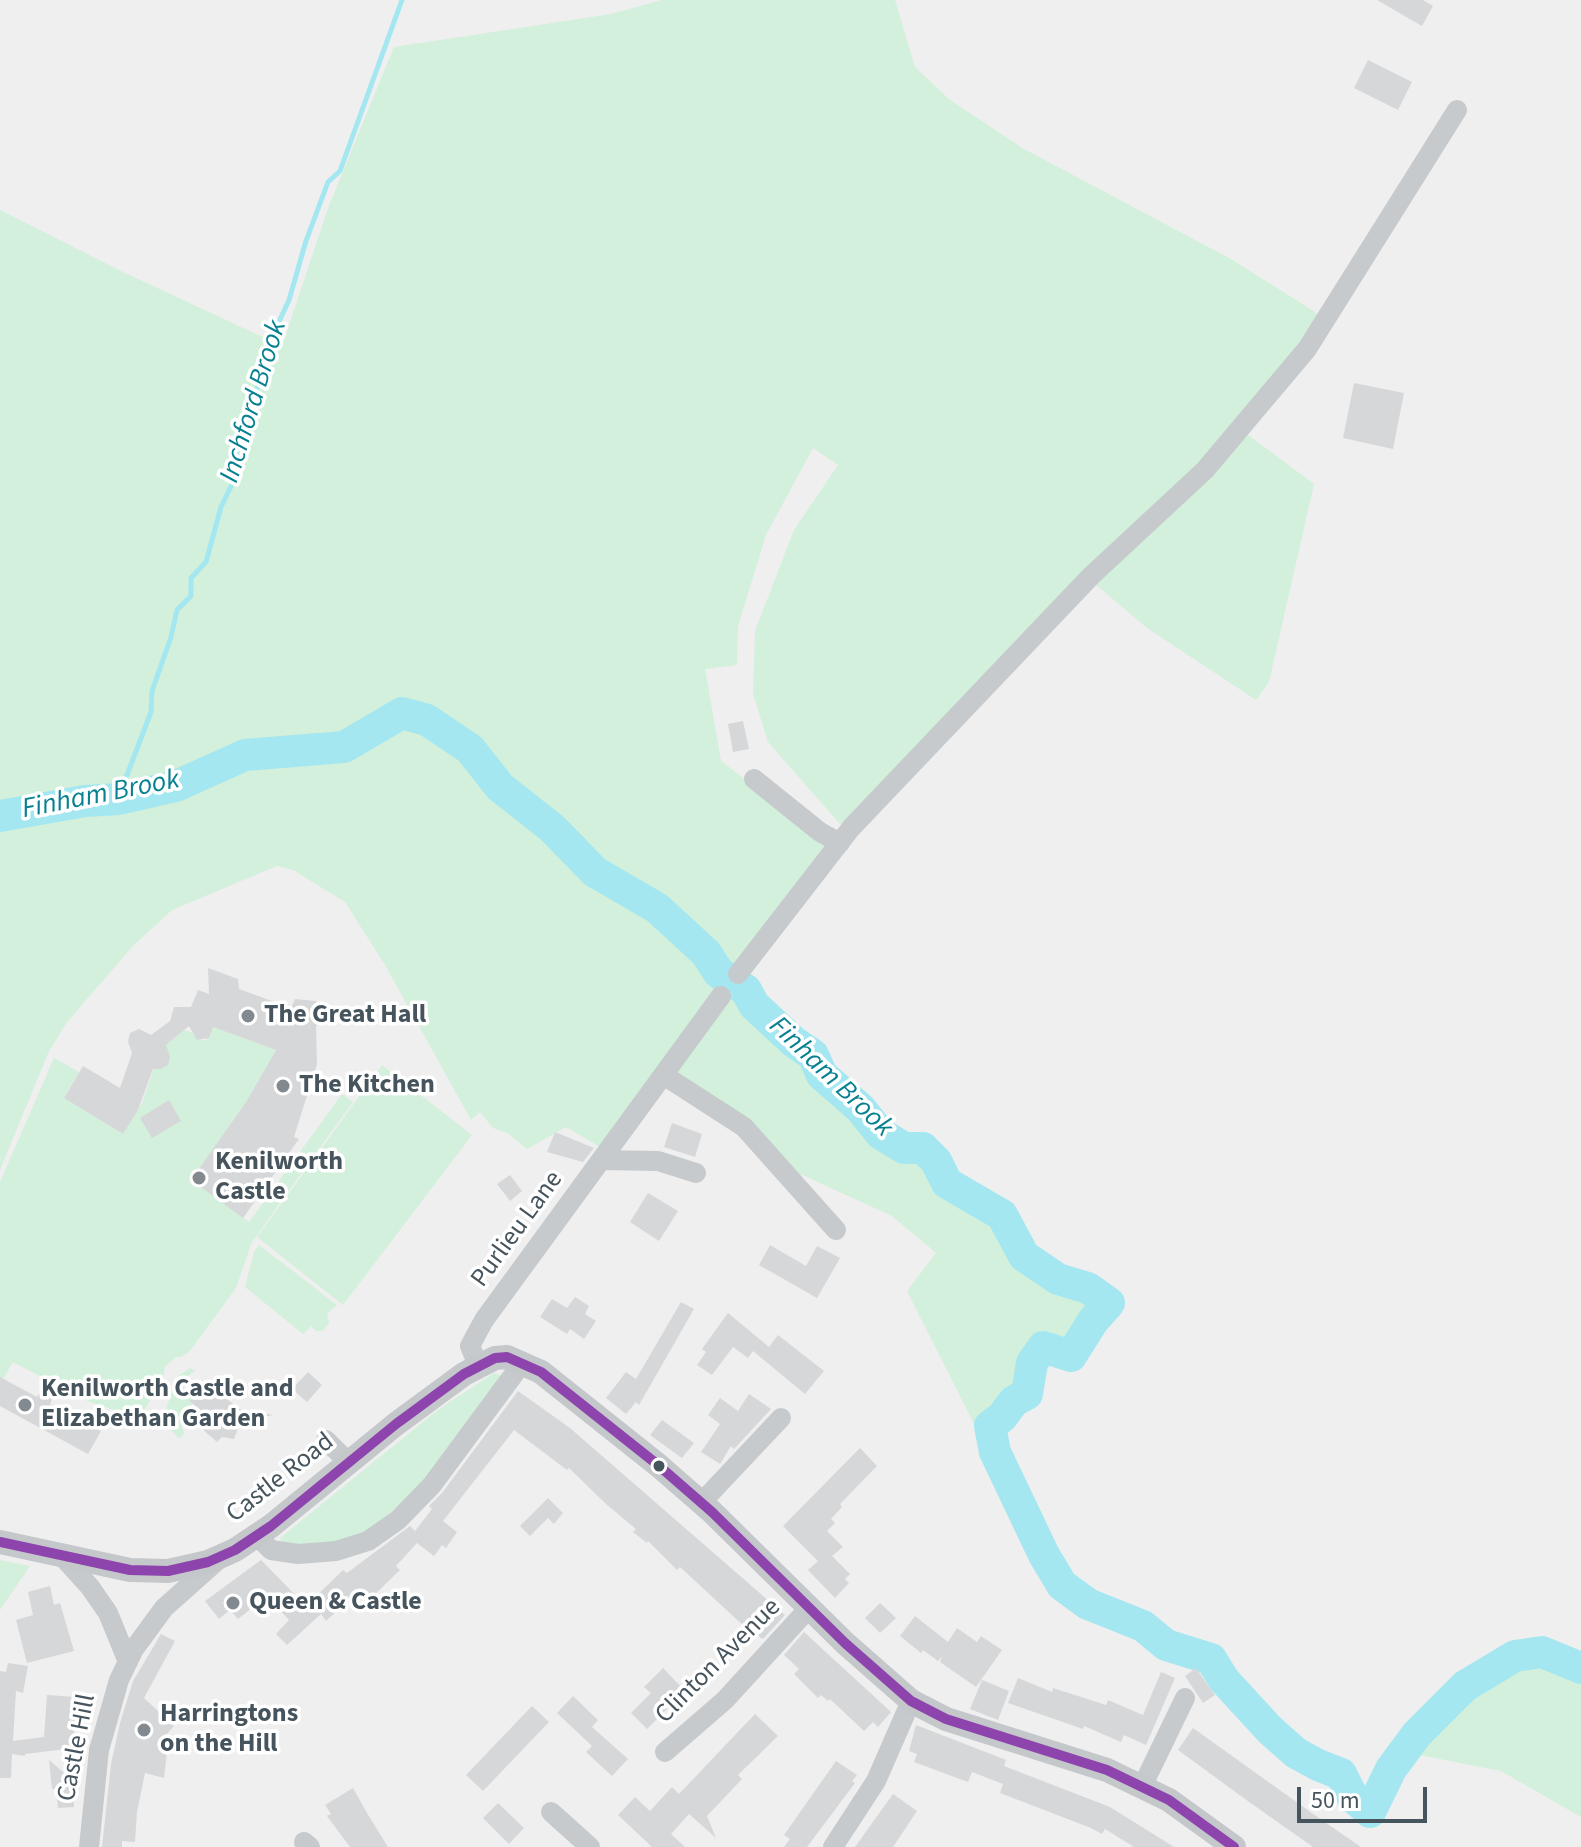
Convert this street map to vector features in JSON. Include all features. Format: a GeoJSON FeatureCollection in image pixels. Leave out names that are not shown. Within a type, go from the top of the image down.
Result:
{"type":"FeatureCollection","features":[{"type":"Feature","properties":{"kind":"main road"},"geometry":{"type":"LineString","coordinates":[[478,1365],[507,1357],[523,1362],[541,1372],[613,1427],[701,1503],[845,1643],[911,1701],[946,1719],[1107,1770],[1169,1800],[1234,1847]]}},
{"type":"Feature","properties":{"kind":"main road","name":"Castle Road"},"geometry":{"type":"LineString","coordinates":[[0,1542],[106,1567],[151,1571],[190,1567],[223,1555],[478,1365]]}},
{"type":"Feature","properties":{"kind":"street"},"geometry":{"type":"LineString","coordinates":[[738,974],[851,828],[1091,576],[1205,470],[1298,360],[1457,110]]}},
{"type":"Feature","properties":{"kind":"street"},"geometry":{"type":"LineString","coordinates":[[754,779],[820,832],[840,843]]}},
{"type":"Feature","properties":{"kind":"street","name":"Purlieu Lane"},"geometry":{"type":"LineString","coordinates":[[478,1365],[470,1346],[484,1320],[721,996]]}},
{"type":"Feature","properties":{"kind":"street"},"geometry":{"type":"LineString","coordinates":[[665,1076],[744,1127],[836,1230]]}},
{"type":"Feature","properties":{"kind":"street"},"geometry":{"type":"LineString","coordinates":[[602,1160],[658,1161],[696,1173]]}},
{"type":"Feature","properties":{"kind":"street"},"geometry":{"type":"LineString","coordinates":[[250,1533],[271,1550],[298,1554],[336,1551],[368,1541],[398,1520],[432,1485],[523,1362]]}},
{"type":"Feature","properties":{"kind":"street"},"geometry":{"type":"LineString","coordinates":[[701,1503],[781,1418]]}},
{"type":"Feature","properties":{"kind":"street"},"geometry":{"type":"LineString","coordinates":[[326,1440],[349,1463]]}},
{"type":"Feature","properties":{"kind":"street"},"geometry":{"type":"LineString","coordinates":[[61,1555],[108,1613],[128,1662]]}},
{"type":"Feature","properties":{"kind":"street","name":"Castle Hill"},"geometry":{"type":"LineString","coordinates":[[89,1847],[99,1750],[119,1680],[164,1608],[223,1555]]}},
{"type":"Feature","properties":{"kind":"street","name":"Clinton Avenue"},"geometry":{"type":"LineString","coordinates":[[665,1752],[725,1700],[809,1608]]}},
{"type":"Feature","properties":{"kind":"street"},"geometry":{"type":"LineString","coordinates":[[1142,1787],[1185,1698]]}},
{"type":"Feature","properties":{"kind":"street"},"geometry":{"type":"LineString","coordinates":[[833,1847],[876,1781],[911,1701]]}},
{"type":"Feature","properties":{"kind":"street"},"geometry":{"type":"LineString","coordinates":[[551,1812],[590,1847]]}},
{"type":"Feature","properties":{"kind":"green space"},"geometry":{"type":"Polygon","coordinates":[[[662,0],[895,0],[915,67],[950,100],[1024,149],[1231,259],[1315,312],[1324,321],[1240,429],[1314,484],[1269,682],[1256,700],[1147,628],[1089,579],[851,828],[839,823],[768,742],[753,694],[755,631],[794,530],[838,465],[813,448],[766,535],[738,626],[737,665],[705,669],[721,761],[828,842],[707,1004],[607,1151],[566,1127],[527,1149],[507,1133],[493,1128],[480,1112],[471,1120],[385,965],[345,902],[293,870],[277,866],[172,910],[133,946],[67,1022],[49,1051],[0,1170],[0,210],[282,346],[328,208],[394,47],[611,14],[662,0]]]}},
{"type":"Feature","properties":{"kind":"green space"},"geometry":{"type":"Polygon","coordinates":[[[736,984],[746,990],[754,1005],[794,1042],[813,1055],[822,1075],[860,1108],[881,1134],[904,1148],[923,1148],[936,1161],[947,1183],[1002,1215],[1024,1256],[1058,1279],[1088,1288],[1109,1303],[1093,1321],[1071,1356],[1043,1347],[1032,1363],[1027,1394],[1014,1401],[1002,1417],[990,1426],[975,1426],[907,1291],[936,1253],[892,1216],[798,1173],[673,1078],[736,984]]]}},
{"type":"Feature","properties":{"kind":"green space"},"geometry":{"type":"Polygon","coordinates":[[[205,1024],[276,1050],[246,1102],[191,1180],[249,1222],[342,1094],[353,1102],[252,1242],[236,1288],[189,1352],[176,1357],[165,1367],[163,1379],[144,1411],[135,1414],[85,1400],[13,1362],[3,1379],[0,1377],[0,1182],[54,1058],[79,1072],[64,1098],[123,1134],[142,1103],[154,1068],[161,1069],[168,1065],[169,1054],[163,1048],[184,1030],[193,1033],[198,1040],[206,1040],[211,1034],[205,1024]]]}},
{"type":"Feature","properties":{"kind":"green space"},"geometry":{"type":"Polygon","coordinates":[[[382,1065],[472,1135],[343,1305],[257,1237],[382,1065]]]}},
{"type":"Feature","properties":{"kind":"green space"},"geometry":{"type":"Polygon","coordinates":[[[259,1245],[337,1305],[327,1314],[329,1323],[323,1331],[316,1331],[311,1326],[303,1334],[245,1287],[254,1252],[259,1245]]]}},
{"type":"Feature","properties":{"kind":"green space"},"geometry":{"type":"Polygon","coordinates":[[[190,1368],[195,1371],[186,1377],[184,1390],[195,1401],[183,1416],[186,1420],[182,1428],[185,1433],[179,1439],[165,1423],[165,1412],[177,1377],[190,1368]]]}},
{"type":"Feature","properties":{"kind":"green space"},"geometry":{"type":"Polygon","coordinates":[[[494,1373],[506,1377],[443,1465],[372,1529],[335,1544],[298,1548],[282,1543],[280,1538],[439,1409],[494,1373]]]}},
{"type":"Feature","properties":{"kind":"green space"},"geometry":{"type":"Polygon","coordinates":[[[0,1560],[30,1566],[0,1610],[0,1560]]]}},
{"type":"Feature","properties":{"kind":"green space"},"geometry":{"type":"Polygon","coordinates":[[[1542,1652],[1581,1668],[1581,1817],[1501,1771],[1404,1752],[1417,1734],[1465,1686],[1515,1656],[1542,1652]]]}},
{"type":"Feature","properties":{"kind":"building"},"geometry":{"type":"Polygon","coordinates":[[[1377,0],[1423,0],[1433,6],[1422,26],[1377,0]]]}},
{"type":"Feature","properties":{"kind":"building"},"geometry":{"type":"Polygon","coordinates":[[[1368,60],[1412,82],[1398,110],[1354,88],[1368,60]]]}},
{"type":"Feature","properties":{"kind":"building"},"geometry":{"type":"Polygon","coordinates":[[[1354,383],[1404,393],[1393,449],[1343,438],[1354,383]]]}},
{"type":"Feature","properties":{"kind":"building"},"geometry":{"type":"Polygon","coordinates":[[[743,721],[749,749],[733,752],[728,724],[743,721]]]}},
{"type":"Feature","properties":{"kind":"building"},"geometry":{"type":"Polygon","coordinates":[[[208,968],[238,979],[239,989],[291,1008],[295,999],[316,1001],[325,1013],[316,1027],[317,1064],[294,1137],[299,1139],[243,1218],[191,1180],[246,1102],[276,1050],[213,1027],[209,1038],[197,1040],[189,1026],[166,1045],[170,1057],[168,1065],[153,1069],[138,1110],[123,1134],[64,1098],[83,1066],[120,1088],[132,1053],[128,1042],[130,1033],[139,1029],[151,1035],[170,1021],[174,1007],[191,1007],[198,990],[209,994],[208,968]]]}},
{"type":"Feature","properties":{"kind":"building"},"geometry":{"type":"Polygon","coordinates":[[[169,1100],[181,1121],[152,1138],[140,1118],[169,1100]]]}},
{"type":"Feature","properties":{"kind":"building"},"geometry":{"type":"Polygon","coordinates":[[[672,1123],[702,1134],[695,1157],[664,1147],[672,1123]]]}},
{"type":"Feature","properties":{"kind":"building"},"geometry":{"type":"Polygon","coordinates":[[[555,1132],[594,1148],[583,1162],[547,1152],[555,1132]]]}},
{"type":"Feature","properties":{"kind":"building"},"geometry":{"type":"Polygon","coordinates":[[[510,1175],[522,1191],[510,1201],[497,1184],[510,1175]]]}},
{"type":"Feature","properties":{"kind":"building"},"geometry":{"type":"Polygon","coordinates":[[[648,1193],[678,1211],[659,1241],[630,1222],[648,1193]]]}},
{"type":"Feature","properties":{"kind":"building"},"geometry":{"type":"Polygon","coordinates":[[[770,1245],[806,1266],[817,1246],[840,1258],[817,1298],[759,1265],[770,1245]]]}},
{"type":"Feature","properties":{"kind":"building"},"geometry":{"type":"Polygon","coordinates":[[[575,1297],[589,1306],[585,1314],[596,1321],[584,1339],[570,1329],[567,1334],[540,1317],[552,1299],[567,1308],[575,1297]]]}},
{"type":"Feature","properties":{"kind":"building"},"geometry":{"type":"Polygon","coordinates":[[[681,1302],[694,1309],[639,1405],[636,1402],[626,1414],[606,1398],[626,1372],[636,1379],[681,1302]]]}},
{"type":"Feature","properties":{"kind":"building"},"geometry":{"type":"Polygon","coordinates":[[[728,1313],[769,1347],[778,1335],[824,1371],[805,1394],[753,1351],[748,1358],[733,1347],[712,1375],[697,1365],[706,1352],[702,1349],[728,1313]]]}},
{"type":"Feature","properties":{"kind":"building"},"geometry":{"type":"Polygon","coordinates":[[[308,1372],[322,1385],[307,1402],[292,1389],[308,1372]]]}},
{"type":"Feature","properties":{"kind":"building"},"geometry":{"type":"Polygon","coordinates":[[[0,1377],[37,1397],[41,1390],[53,1397],[50,1404],[101,1431],[88,1454],[0,1406],[0,1377]]]}},
{"type":"Feature","properties":{"kind":"building"},"geometry":{"type":"Polygon","coordinates":[[[222,1378],[222,1395],[239,1409],[273,1415],[240,1423],[234,1439],[222,1437],[217,1442],[193,1421],[201,1411],[189,1400],[203,1400],[222,1378]]]}},
{"type":"Feature","properties":{"kind":"building"},"geometry":{"type":"Polygon","coordinates":[[[518,1391],[570,1428],[785,1615],[764,1638],[750,1628],[748,1630],[680,1567],[677,1570],[648,1541],[633,1532],[636,1529],[569,1468],[567,1470],[514,1430],[443,1521],[457,1532],[446,1548],[442,1545],[434,1556],[417,1543],[396,1566],[400,1570],[372,1597],[366,1594],[357,1602],[352,1597],[326,1621],[321,1614],[287,1645],[276,1634],[289,1620],[267,1596],[238,1619],[230,1610],[219,1619],[205,1601],[261,1560],[306,1606],[343,1570],[347,1573],[410,1526],[415,1531],[432,1509],[429,1506],[518,1391]]]}},
{"type":"Feature","properties":{"kind":"building"},"geometry":{"type":"Polygon","coordinates":[[[749,1394],[771,1409],[734,1449],[731,1446],[720,1464],[701,1452],[720,1424],[708,1415],[720,1398],[738,1411],[749,1394]]]}},
{"type":"Feature","properties":{"kind":"building"},"geometry":{"type":"Polygon","coordinates":[[[662,1420],[694,1443],[682,1458],[650,1435],[662,1420]]]}},
{"type":"Feature","properties":{"kind":"building"},"geometry":{"type":"Polygon","coordinates":[[[860,1448],[877,1466],[840,1504],[842,1507],[831,1519],[835,1523],[827,1531],[843,1547],[832,1556],[850,1574],[845,1579],[849,1583],[835,1598],[808,1570],[818,1561],[783,1526],[860,1448]]]}},
{"type":"Feature","properties":{"kind":"building"},"geometry":{"type":"Polygon","coordinates":[[[548,1498],[563,1513],[554,1524],[548,1518],[530,1536],[520,1526],[548,1498]]]}},
{"type":"Feature","properties":{"kind":"building"},"geometry":{"type":"Polygon","coordinates":[[[50,1586],[54,1605],[60,1603],[74,1651],[27,1663],[16,1620],[33,1615],[28,1592],[50,1586]]]}},
{"type":"Feature","properties":{"kind":"building"},"geometry":{"type":"Polygon","coordinates":[[[880,1603],[896,1618],[880,1633],[865,1618],[880,1603]]]}},
{"type":"Feature","properties":{"kind":"building"},"geometry":{"type":"Polygon","coordinates":[[[915,1616],[948,1642],[957,1628],[977,1642],[981,1636],[1002,1650],[976,1687],[940,1662],[942,1656],[938,1661],[923,1650],[921,1653],[900,1636],[915,1616]]]}},
{"type":"Feature","properties":{"kind":"building"},"geometry":{"type":"Polygon","coordinates":[[[804,1632],[891,1712],[878,1727],[873,1722],[864,1731],[830,1699],[828,1701],[821,1695],[818,1698],[794,1674],[799,1669],[784,1655],[804,1632]]]}},
{"type":"Feature","properties":{"kind":"building"},"geometry":{"type":"Polygon","coordinates":[[[161,1634],[175,1641],[144,1698],[174,1726],[165,1736],[170,1740],[164,1749],[167,1752],[164,1778],[145,1773],[135,1842],[122,1841],[122,1847],[102,1847],[111,1764],[120,1723],[133,1681],[161,1634]]]}},
{"type":"Feature","properties":{"kind":"building"},"geometry":{"type":"Polygon","coordinates":[[[8,1663],[28,1666],[23,1693],[16,1691],[13,1741],[44,1737],[47,1695],[77,1697],[74,1734],[81,1733],[82,1747],[25,1756],[12,1754],[11,1778],[0,1778],[0,1671],[6,1672],[8,1663]]]}},
{"type":"Feature","properties":{"kind":"building"},"geometry":{"type":"Polygon","coordinates":[[[663,1668],[685,1691],[647,1729],[631,1713],[651,1693],[644,1687],[663,1668]]]}},
{"type":"Feature","properties":{"kind":"building"},"geometry":{"type":"Polygon","coordinates":[[[1196,1668],[1215,1695],[1203,1703],[1185,1676],[1196,1668]]]}},
{"type":"Feature","properties":{"kind":"building"},"geometry":{"type":"Polygon","coordinates":[[[1161,1672],[1175,1678],[1146,1745],[1124,1735],[1121,1742],[1084,1726],[1083,1729],[1008,1703],[1018,1678],[1052,1692],[1053,1688],[1106,1705],[1108,1700],[1143,1715],[1161,1672]]]}},
{"type":"Feature","properties":{"kind":"building"},"geometry":{"type":"Polygon","coordinates":[[[982,1680],[1009,1691],[998,1720],[970,1709],[982,1680]]]}},
{"type":"Feature","properties":{"kind":"building"},"geometry":{"type":"Polygon","coordinates":[[[573,1696],[598,1720],[592,1727],[628,1759],[612,1776],[586,1752],[592,1746],[557,1713],[573,1696]]]}},
{"type":"Feature","properties":{"kind":"building"},"geometry":{"type":"Polygon","coordinates":[[[532,1706],[549,1722],[483,1791],[466,1775],[532,1706]]]}},
{"type":"Feature","properties":{"kind":"building"},"geometry":{"type":"Polygon","coordinates":[[[755,1714],[778,1736],[738,1775],[742,1779],[707,1816],[716,1838],[689,1814],[671,1834],[685,1847],[652,1847],[618,1815],[635,1797],[650,1811],[672,1787],[679,1794],[755,1714]]]}},
{"type":"Feature","properties":{"kind":"building"},"geometry":{"type":"Polygon","coordinates":[[[916,1725],[1006,1760],[1004,1766],[1110,1807],[1174,1847],[1134,1847],[1105,1829],[1102,1834],[1000,1793],[1003,1784],[972,1772],[968,1782],[914,1762],[917,1754],[909,1751],[916,1725]]]}},
{"type":"Feature","properties":{"kind":"building"},"geometry":{"type":"Polygon","coordinates":[[[1193,1728],[1361,1847],[1313,1847],[1245,1799],[1178,1750],[1193,1728]]]}},
{"type":"Feature","properties":{"kind":"building"},"geometry":{"type":"Polygon","coordinates":[[[49,1760],[68,1776],[69,1786],[73,1786],[74,1807],[58,1808],[49,1760]]]}},
{"type":"Feature","properties":{"kind":"building"},"geometry":{"type":"Polygon","coordinates":[[[836,1761],[857,1775],[852,1781],[855,1783],[807,1847],[784,1847],[790,1839],[784,1835],[836,1761]]]}},
{"type":"Feature","properties":{"kind":"building"},"geometry":{"type":"Polygon","coordinates":[[[353,1788],[388,1847],[350,1847],[327,1816],[331,1814],[325,1805],[353,1788]]]}},
{"type":"Feature","properties":{"kind":"building"},"geometry":{"type":"Polygon","coordinates":[[[893,1794],[917,1811],[893,1847],[855,1847],[893,1794]]]}},
{"type":"Feature","properties":{"kind":"building"},"geometry":{"type":"Polygon","coordinates":[[[498,1803],[524,1828],[509,1844],[483,1818],[498,1803]]]}},
{"type":"Feature","properties":{"kind":"waterway","name":"Inchford Brook"},"geometry":{"type":"LineString","coordinates":[[110,800],[127,775],[151,712],[152,691],[177,610],[191,596],[191,578],[206,562],[221,507],[238,472],[239,449],[252,415],[256,391],[277,326],[289,300],[306,241],[328,182],[340,171],[402,0]]}},
{"type":"Feature","properties":{"kind":"waterway","name":"Finham Brook"},"geometry":{"type":"LineString","coordinates":[[0,816],[85,801],[119,799],[176,786],[245,755],[344,747],[402,713],[427,720],[470,749],[500,787],[552,828],[595,872],[657,908],[706,953],[719,973],[746,990],[754,1005],[813,1055],[822,1075],[860,1108],[881,1134],[904,1148],[923,1148],[936,1161],[947,1183],[1002,1215],[1024,1256],[1058,1279],[1088,1288],[1109,1303],[1093,1321],[1071,1356],[1043,1347],[1032,1363],[1027,1394],[1014,1401],[1002,1417],[990,1426],[995,1452],[1044,1555],[1062,1585],[1088,1604],[1143,1626],[1166,1645],[1211,1659],[1224,1680],[1270,1730],[1296,1753],[1341,1774],[1352,1796],[1370,1812],[1391,1769],[1417,1734],[1465,1686],[1515,1656],[1542,1652],[1581,1668]]}},
{"type":"Feature","properties":{"kind":"transit line"},"geometry":{"type":"LineString","coordinates":[[0,1542],[130,1570],[168,1571],[208,1562],[235,1550],[271,1526],[396,1424],[464,1374],[495,1358],[507,1357],[541,1372],[658,1465],[712,1512],[845,1643],[911,1701],[946,1719],[1107,1770],[1169,1800],[1234,1847]]}},
{"type":"Feature","properties":{"kind":"place","name":"The Great Hall"},"geometry":{"type":"Point","coordinates":[248,1016]}},
{"type":"Feature","properties":{"kind":"place","name":"The Kitchen"},"geometry":{"type":"Point","coordinates":[283,1086]}},
{"type":"Feature","properties":{"kind":"place","name":"Kenilworth Castle"},"geometry":{"type":"Point","coordinates":[199,1178]}},
{"type":"Feature","properties":{"kind":"place","name":"Kenilworth Castle and Elizabethan Garden"},"geometry":{"type":"Point","coordinates":[25,1405]}},
{"type":"Feature","properties":{"kind":"place","name":"Queen & Castle"},"geometry":{"type":"Point","coordinates":[233,1603]}},
{"type":"Feature","properties":{"kind":"place","name":"Harringtons on the Hill"},"geometry":{"type":"Point","coordinates":[144,1730]}}]}
